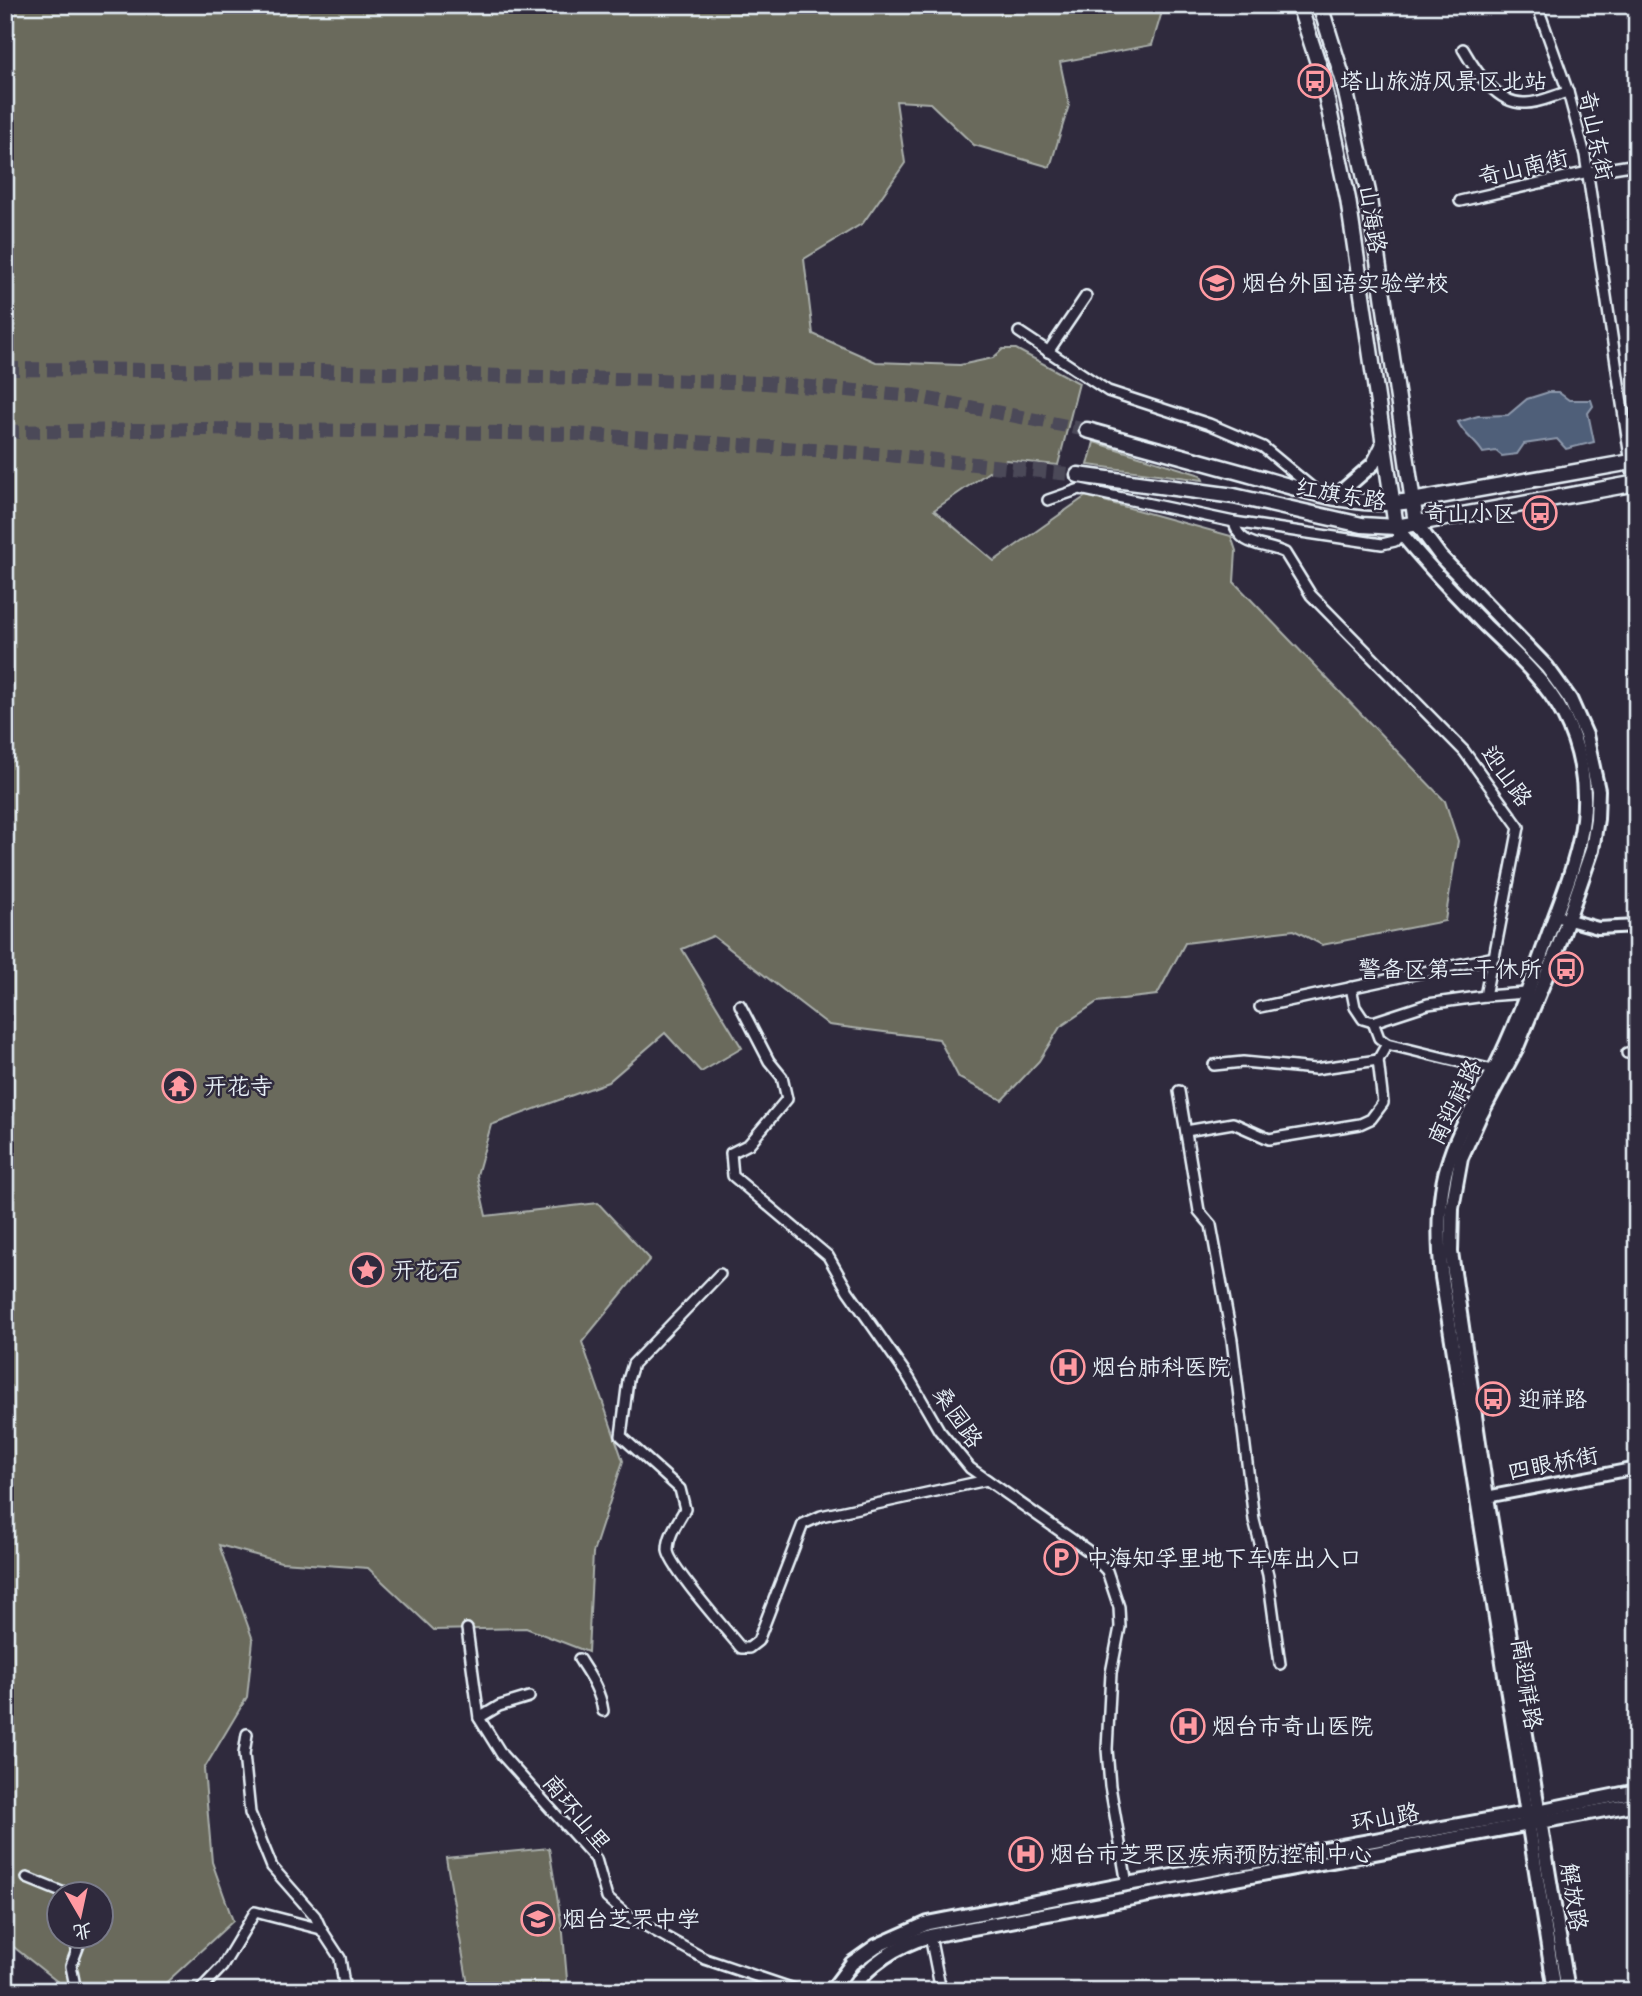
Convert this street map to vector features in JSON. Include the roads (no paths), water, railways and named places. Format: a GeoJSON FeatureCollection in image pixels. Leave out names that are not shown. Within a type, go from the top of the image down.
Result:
{"type":"FeatureCollection","features":[{"type":"Feature","properties":{"kind":"main road","name":"山海路"},"geometry":{"type":"LineString","coordinates":[[1320,5],[1343,79],[1368,192],[1416,523]]}},
{"type":"Feature","properties":{"kind":"main road","name":"山海路"},"geometry":{"type":"LineString","coordinates":[[1299,7],[1324,82],[1348,199],[1396,527]]}},
{"type":"Feature","properties":{"kind":"main road","name":"红旗东路"},"geometry":{"type":"LineString","coordinates":[[1087,430],[1361,503],[1391,504],[1412,501],[1634,461]]}},
{"type":"Feature","properties":{"kind":"main road"},"geometry":{"type":"LineString","coordinates":[[1327,496],[1373,464],[1383,444]]}},
{"type":"Feature","properties":{"kind":"main road","name":"红旗东路"},"geometry":{"type":"LineString","coordinates":[[1077,475],[1225,495],[1362,525],[1396,527],[1635,484]]}},
{"type":"Feature","properties":{"kind":"main road","name":"南迎祥路"},"geometry":{"type":"LineString","coordinates":[[1416,523],[1449,566],[1547,667],[1570,699],[1586,735],[1598,790],[1592,850],[1526,993],[1500,1071]]}},
{"type":"Feature","properties":{"kind":"main road","name":"南迎祥路"},"geometry":{"type":"LineString","coordinates":[[1396,527],[1430,567],[1546,687],[1574,738],[1581,764],[1584,792],[1583,820],[1577,851],[1561,918],[1531,1016],[1500,1071],[1461,1158],[1452,1208],[1451,1252],[1482,1498],[1533,1818]]}},
{"type":"Feature","properties":{"kind":"main road","name":"环山路"},"geometry":{"type":"LineString","coordinates":[[850,1991],[862,1975],[882,1958],[915,1940],[930,1936],[1533,1818],[1637,1791]]}},
{"type":"Feature","properties":{"kind":"main road","name":"环山路"},"geometry":{"type":"LineString","coordinates":[[831,1991],[852,1963],[876,1946],[912,1928],[929,1923],[1127,1884],[1533,1818],[1637,1804]]}},
{"type":"Feature","properties":{"kind":"main road","name":"解放路"},"geometry":{"type":"LineString","coordinates":[[1533,1818],[1555,1991]]}},
{"type":"Feature","properties":{"kind":"main road","name":"解放路"},"geometry":{"type":"LineString","coordinates":[[1533,1818],[1568,1991]]}},
{"type":"Feature","properties":{"kind":"street","name":"奇山东街"},"geometry":{"type":"LineString","coordinates":[[1537,5],[1568,92],[1588,172],[1634,461],[1635,484]]}},
{"type":"Feature","properties":{"kind":"street"},"geometry":{"type":"LineString","coordinates":[[1463,49],[1487,84],[1509,100],[1526,103],[1568,92]]}},
{"type":"Feature","properties":{"kind":"street","name":"奇山南街"},"geometry":{"type":"LineString","coordinates":[[1460,201],[1588,172],[1637,164]]}},
{"type":"Feature","properties":{"kind":"street"},"geometry":{"type":"LineString","coordinates":[[1048,352],[1086,296]]}},
{"type":"Feature","properties":{"kind":"street"},"geometry":{"type":"LineString","coordinates":[[1019,332],[1108,391],[1209,424],[1263,447],[1327,496]]}},
{"type":"Feature","properties":{"kind":"street"},"geometry":{"type":"LineString","coordinates":[[1048,500],[1080,489],[1234,522],[1382,544],[1395,541],[1399,536],[1396,527]]}},
{"type":"Feature","properties":{"kind":"street","name":"迎山路"},"geometry":{"type":"LineString","coordinates":[[1234,522],[1242,538],[1252,544],[1285,553],[1311,596],[1464,751],[1519,827],[1494,957],[1260,1007]]}},
{"type":"Feature","properties":{"kind":"street"},"geometry":{"type":"LineString","coordinates":[[1561,918],[1598,928],[1637,926]]}},
{"type":"Feature","properties":{"kind":"street"},"geometry":{"type":"LineString","coordinates":[[1485,996],[1492,961]]}},
{"type":"Feature","properties":{"kind":"street"},"geometry":{"type":"LineString","coordinates":[[1351,987],[1355,1007],[1363,1019],[1373,1022],[1428,1004],[1526,993]]}},
{"type":"Feature","properties":{"kind":"street","name":"桑园路"},"geometry":{"type":"LineString","coordinates":[[740,1005],[769,1061],[782,1077],[787,1099],[749,1144],[731,1153],[733,1176],[828,1256],[909,1378],[939,1430],[970,1468],[1087,1550],[1107,1571],[1114,1586],[1120,1627],[1111,1674],[1108,1749],[1112,1798],[1127,1884]]}},
{"type":"Feature","properties":{"kind":"street"},"geometry":{"type":"LineString","coordinates":[[1373,1022],[1379,1038],[1387,1044],[1500,1071]]}},
{"type":"Feature","properties":{"kind":"street"},"geometry":{"type":"LineString","coordinates":[[1186,1131],[1233,1123],[1269,1139],[1360,1124],[1371,1119],[1383,1103],[1378,1060],[1387,1044]]}},
{"type":"Feature","properties":{"kind":"street"},"geometry":{"type":"LineString","coordinates":[[1214,1065],[1243,1062],[1315,1069],[1378,1060]]}},
{"type":"Feature","properties":{"kind":"street"},"geometry":{"type":"LineString","coordinates":[[1179,1091],[1199,1210],[1211,1225],[1232,1340],[1254,1520],[1265,1562],[1280,1664]]}},
{"type":"Feature","properties":{"kind":"street"},"geometry":{"type":"LineString","coordinates":[[720,1274],[633,1364],[628,1380],[621,1436],[680,1489],[685,1509],[671,1535],[668,1553],[676,1569],[741,1648],[749,1648],[758,1641],[803,1524],[821,1516],[987,1480]]}},
{"type":"Feature","properties":{"kind":"street","name":"四眼桥街"},"geometry":{"type":"LineString","coordinates":[[1482,1498],[1637,1468]]}},
{"type":"Feature","properties":{"kind":"street"},"geometry":{"type":"LineString","coordinates":[[467,1629],[479,1718],[499,1706],[528,1697]]}},
{"type":"Feature","properties":{"kind":"street"},"geometry":{"type":"LineString","coordinates":[[579,1659],[596,1685],[603,1711]]}},
{"type":"Feature","properties":{"kind":"street","name":"南环山里"},"geometry":{"type":"LineString","coordinates":[[479,1718],[502,1755],[596,1860],[607,1898],[628,1916],[705,1959],[800,1991]]}},
{"type":"Feature","properties":{"kind":"street"},"geometry":{"type":"LineString","coordinates":[[247,1734],[244,1754],[250,1813],[272,1867],[315,1916],[340,1958],[342,1991]]}},
{"type":"Feature","properties":{"kind":"street"},"geometry":{"type":"LineString","coordinates":[[27,1878],[46,1886]]}},
{"type":"Feature","properties":{"kind":"street"},"geometry":{"type":"LineString","coordinates":[[199,1991],[222,1967],[255,1912],[321,1929]]}},
{"type":"Feature","properties":{"kind":"street"},"geometry":{"type":"LineString","coordinates":[[930,1936],[941,1991]]}},
{"type":"Feature","properties":{"kind":"street"},"geometry":{"type":"LineString","coordinates":[[76,1991],[71,1966],[77,1951]]}},
{"type":"Feature","properties":{"kind":"water"},"geometry":{"type":"Polygon","coordinates":[[[1558,392],[1569,400],[1591,400],[1593,406],[1588,413],[1594,442],[1566,449],[1557,439],[1524,444],[1517,454],[1502,456],[1496,451],[1483,453],[1458,422],[1478,416],[1508,415],[1527,399],[1558,392]]]}},
{"type":"Feature","properties":{"kind":"tunnel"},"geometry":{"type":"LineString","coordinates":[[5,369],[317,371],[766,383],[914,396],[1087,430]]}},
{"type":"Feature","properties":{"kind":"tunnel"},"geometry":{"type":"LineString","coordinates":[[5,432],[203,429],[576,434],[889,455],[1078,475]]}},
{"type":"Feature","properties":{"kind":"place","name":"塔山旅游风景区北站"},"geometry":{"type":"Point","coordinates":[1315,81]}},
{"type":"Feature","properties":{"kind":"place","name":"烟台外国语实验学校"},"geometry":{"type":"Point","coordinates":[1217,283]}},
{"type":"Feature","properties":{"kind":"place","name":"奇山小区"},"geometry":{"type":"Point","coordinates":[1540,513]}},
{"type":"Feature","properties":{"kind":"place","name":"警备区第二干休所"},"geometry":{"type":"Point","coordinates":[1566,969]}},
{"type":"Feature","properties":{"kind":"place","name":"开花寺"},"geometry":{"type":"Point","coordinates":[179,1086]}},
{"type":"Feature","properties":{"kind":"place","name":"开花石"},"geometry":{"type":"Point","coordinates":[367,1270]}},
{"type":"Feature","properties":{"kind":"place","name":"烟台肺科医院"},"geometry":{"type":"Point","coordinates":[1068,1367]}},
{"type":"Feature","properties":{"kind":"place","name":"迎祥路"},"geometry":{"type":"Point","coordinates":[1493,1399]}},
{"type":"Feature","properties":{"kind":"place","name":"中海知孚里地下车库出入口"},"geometry":{"type":"Point","coordinates":[1061,1558]}},
{"type":"Feature","properties":{"kind":"place","name":"烟台市奇山医院"},"geometry":{"type":"Point","coordinates":[1188,1726]}},
{"type":"Feature","properties":{"kind":"place","name":"烟台市芝罘区疾病预防控制中心"},"geometry":{"type":"Point","coordinates":[1026,1854]}},
{"type":"Feature","properties":{"kind":"place","name":"烟台芝罘中学"},"geometry":{"type":"Point","coordinates":[538,1919]}}]}
